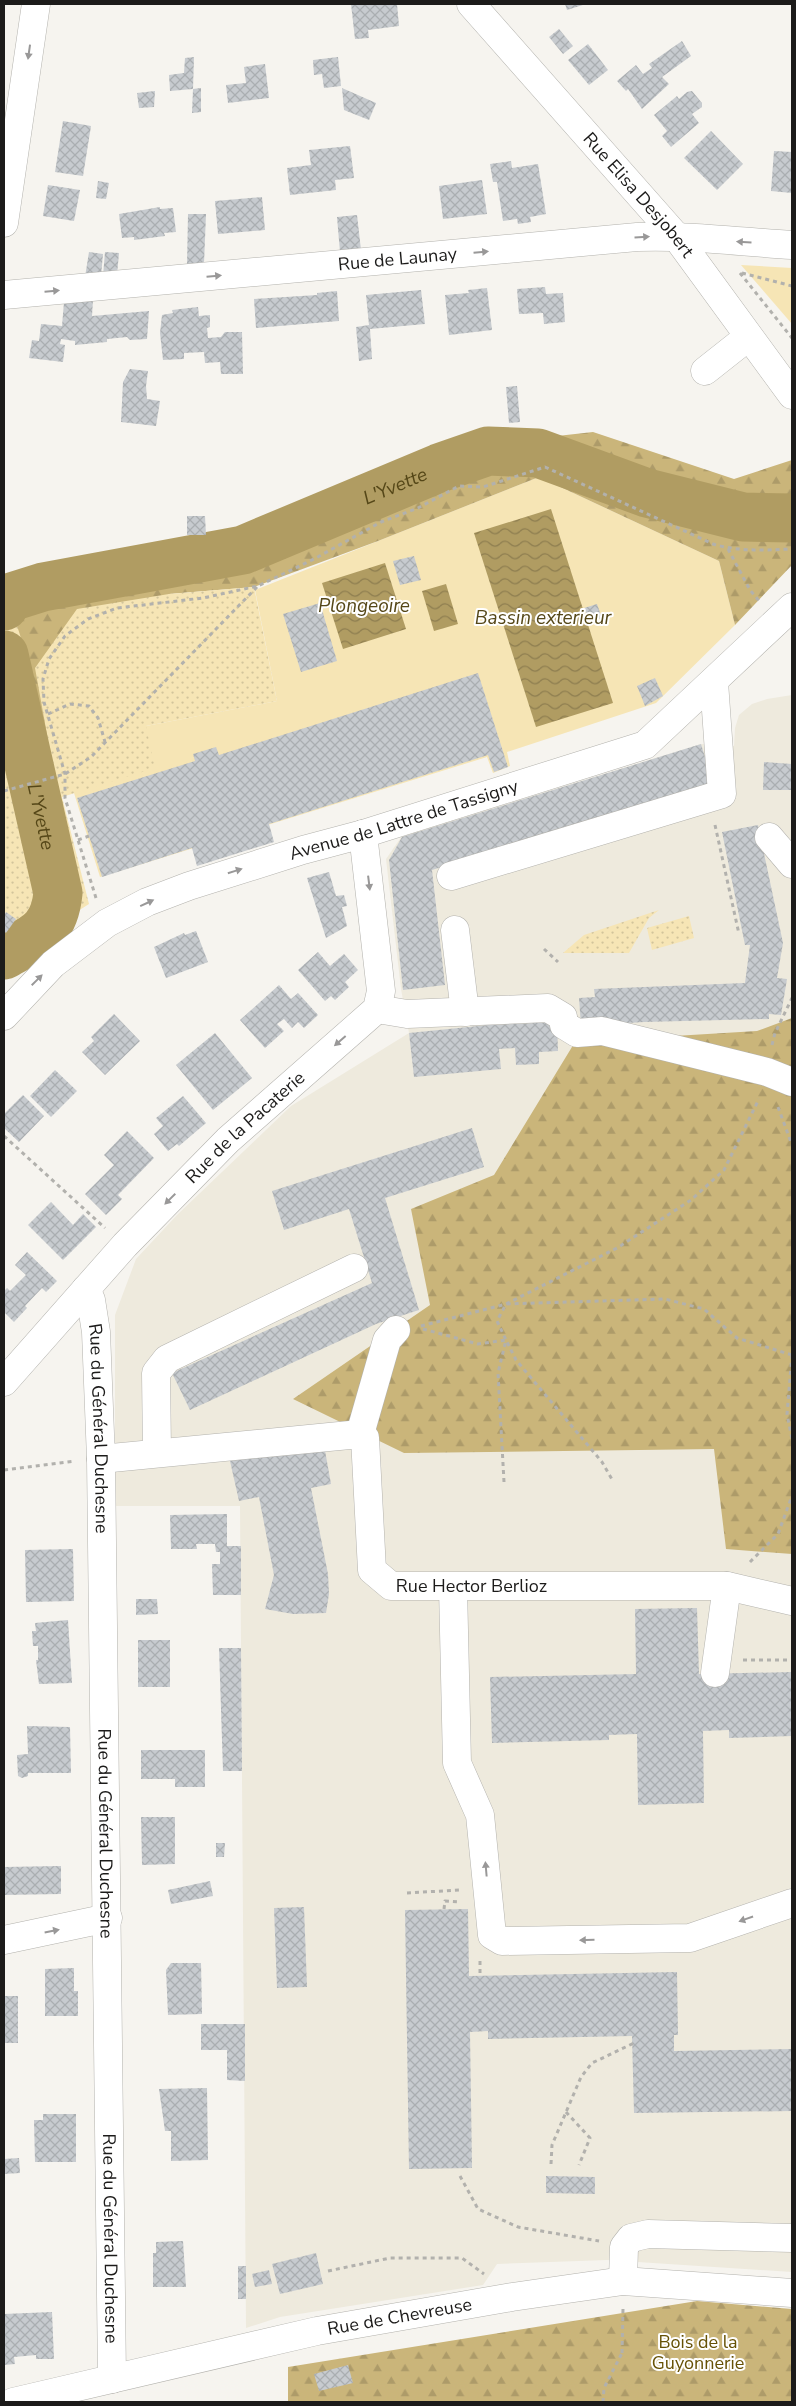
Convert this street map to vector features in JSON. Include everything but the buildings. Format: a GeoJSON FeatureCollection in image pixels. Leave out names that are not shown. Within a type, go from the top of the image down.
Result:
{"type":"FeatureCollection","features":[{"type":"Feature","properties":{"kind":"street"},"geometry":{"type":"LineString","coordinates":[[4,223],[36,4]]}},
{"type":"Feature","properties":{"kind":"street","name":"Rue Elisa Desjobert"},"geometry":{"type":"LineString","coordinates":[[471,4],[675,235],[748,337],[791,392]]}},
{"type":"Feature","properties":{"kind":"street","name":"Rue de Launay"},"geometry":{"type":"LineString","coordinates":[[4,295],[675,235],[700,240],[792,245]]}},
{"type":"Feature","properties":{"kind":"street"},"geometry":{"type":"LineString","coordinates":[[705,371],[748,337]]}},
{"type":"Feature","properties":{"kind":"street","name":"Avenue de Lattre de Tassigny"},"geometry":{"type":"LineString","coordinates":[[4,1016],[53,964],[106,923],[147,902],[198,883],[363,834],[645,745],[792,607]]}},
{"type":"Feature","properties":{"kind":"street"},"geometry":{"type":"LineString","coordinates":[[451,876],[722,794],[714,682]]}},
{"type":"Feature","properties":{"kind":"street"},"geometry":{"type":"LineString","coordinates":[[363,834],[381,991],[376,1009],[406,1014],[548,1008],[563,1017],[564,1025],[576,1033],[602,1031],[767,1072],[784,1091]]}},
{"type":"Feature","properties":{"kind":"street"},"geometry":{"type":"LineString","coordinates":[[769,837],[792,864]]}},
{"type":"Feature","properties":{"kind":"street"},"geometry":{"type":"LineString","coordinates":[[455,930],[465,1012]]}},
{"type":"Feature","properties":{"kind":"street","name":"Rue de la Pacaterie"},"geometry":{"type":"LineString","coordinates":[[4,1382],[125,1245],[228,1140],[376,1009]]}},
{"type":"Feature","properties":{"kind":"street"},"geometry":{"type":"LineString","coordinates":[[158,1452],[156,1373],[167,1359],[354,1268]]}},
{"type":"Feature","properties":{"kind":"street","name":"Rue du Général Duchesne"},"geometry":{"type":"LineString","coordinates":[[86,1289],[91,1300],[96,1332],[92,1459],[108,1918],[112,2379]]}},
{"type":"Feature","properties":{"kind":"street"},"geometry":{"type":"LineString","coordinates":[[92,1459],[360,1434],[387,1340],[396,1330]]}},
{"type":"Feature","properties":{"kind":"street","name":"Rue Hector Berlioz"},"geometry":{"type":"LineString","coordinates":[[360,1434],[365,1438],[372,1570],[391,1586],[727,1586],[792,1601]]}},
{"type":"Feature","properties":{"kind":"street"},"geometry":{"type":"LineString","coordinates":[[715,1673],[727,1586]]}},
{"type":"Feature","properties":{"kind":"street"},"geometry":{"type":"LineString","coordinates":[[453,1587],[457,1764],[480,1815],[492,1935],[502,1941],[690,1938],[792,1903]]}},
{"type":"Feature","properties":{"kind":"street"},"geometry":{"type":"LineString","coordinates":[[4,1940],[108,1918]]}},
{"type":"Feature","properties":{"kind":"street"},"geometry":{"type":"LineString","coordinates":[[623,2281],[624,2247],[632,2238],[648,2234],[792,2238]]}},
{"type":"Feature","properties":{"kind":"street","name":"Rue de Chevreuse"},"geometry":{"type":"LineString","coordinates":[[13,2402],[317,2331],[512,2297],[623,2281],[792,2293]]}},
{"type":"Feature","properties":{"kind":"path"},"geometry":{"type":"LineString","coordinates":[[732,269],[740,273],[792,286]]}},
{"type":"Feature","properties":{"kind":"path"},"geometry":{"type":"LineString","coordinates":[[740,273],[792,338]]}},
{"type":"Feature","properties":{"kind":"path"},"geometry":{"type":"LineString","coordinates":[[98,903],[65,798],[65,774],[44,702],[43,679],[49,659],[65,636],[88,619],[117,608],[203,598],[258,586],[314,559],[381,522],[418,508],[459,486],[483,487],[545,467],[713,544],[728,549],[757,551],[792,549]]}},
{"type":"Feature","properties":{"kind":"path"},"geometry":{"type":"LineString","coordinates":[[728,549],[750,590],[761,604]]}},
{"type":"Feature","properties":{"kind":"path"},"geometry":{"type":"LineString","coordinates":[[4,791],[55,778],[65,774],[91,757],[258,586]]}},
{"type":"Feature","properties":{"kind":"path"},"geometry":{"type":"LineString","coordinates":[[48,714],[70,704],[89,706],[98,718],[105,742]]}},
{"type":"Feature","properties":{"kind":"path"},"geometry":{"type":"LineString","coordinates":[[714,820],[739,934]]}},
{"type":"Feature","properties":{"kind":"path"},"geometry":{"type":"LineString","coordinates":[[78,840],[89,836]]}},
{"type":"Feature","properties":{"kind":"path"},"geometry":{"type":"LineString","coordinates":[[544,949],[558,962]]}},
{"type":"Feature","properties":{"kind":"path"},"geometry":{"type":"LineString","coordinates":[[775,1034],[792,998]]}},
{"type":"Feature","properties":{"kind":"path"},"geometry":{"type":"LineString","coordinates":[[784,1091],[792,1145]]}},
{"type":"Feature","properties":{"kind":"path"},"geometry":{"type":"LineString","coordinates":[[613,1481],[602,1462],[516,1360],[497,1321],[506,1304],[617,1248],[691,1200],[724,1170],[760,1098]]}},
{"type":"Feature","properties":{"kind":"path"},"geometry":{"type":"LineString","coordinates":[[4,1136],[107,1230]]}},
{"type":"Feature","properties":{"kind":"path"},"geometry":{"type":"LineString","coordinates":[[506,1340],[478,1344],[415,1327],[506,1304],[665,1299],[704,1309],[737,1338],[792,1355],[787,1414],[792,1439]]}},
{"type":"Feature","properties":{"kind":"path"},"geometry":{"type":"LineString","coordinates":[[504,1482],[498,1372],[506,1340]]}},
{"type":"Feature","properties":{"kind":"path"},"geometry":{"type":"LineString","coordinates":[[4,1470],[92,1459]]}},
{"type":"Feature","properties":{"kind":"path"},"geometry":{"type":"LineString","coordinates":[[747,1566],[778,1534],[792,1496]]}},
{"type":"Feature","properties":{"kind":"path"},"geometry":{"type":"LineString","coordinates":[[407,1893],[487,1888]]}},
{"type":"Feature","properties":{"kind":"path"},"geometry":{"type":"LineString","coordinates":[[551,2164],[552,2146],[581,2077],[592,2064],[634,2042]]}},
{"type":"Feature","properties":{"kind":"path"},"geometry":{"type":"LineString","coordinates":[[566,2112],[590,2138],[579,2165]]}},
{"type":"Feature","properties":{"kind":"path"},"geometry":{"type":"LineString","coordinates":[[460,2176],[478,2209],[518,2227],[574,2235],[624,2247]]}},
{"type":"Feature","properties":{"kind":"path"},"geometry":{"type":"LineString","coordinates":[[328,2271],[390,2258],[462,2258],[512,2297]]}},
{"type":"Feature","properties":{"kind":"path"},"geometry":{"type":"LineString","coordinates":[[603,2402],[604,2388],[622,2353],[623,2281]]}},
{"type":"Feature","properties":{"kind":"shaded area"},"geometry":{"type":"Polygon","coordinates":[[[741,265],[792,268],[792,324],[741,265]]]}},
{"type":"Feature","properties":{"kind":"shaded area"},"geometry":{"type":"Polygon","coordinates":[[[539,477],[719,561],[735,625],[656,703],[507,752],[510,766],[493,773],[487,757],[100,877],[74,793],[146,726],[277,701],[255,590],[539,477]]]}},
{"type":"Feature","properties":{"kind":"shaded area"},"geometry":{"type":"Polygon","coordinates":[[[4,585],[28,660],[48,740],[35,668],[77,609],[169,594],[254,587],[277,701],[146,726],[155,768],[62,797],[89,904],[42,934],[4,954],[4,585]]]}},
{"type":"Feature","properties":{"kind":"shaded area"},"geometry":{"type":"Polygon","coordinates":[[[792,695],[792,2272],[607,2260],[497,2264],[483,2285],[280,2317],[246,2328],[240,1506],[115,1506],[115,1315],[136,1259],[177,1215],[291,1106],[409,1033],[401,989],[386,859],[402,836],[701,744],[734,746],[735,728],[739,715],[752,704],[767,699],[792,695]]]}},
{"type":"Feature","properties":{"kind":"shaded area"},"geometry":{"type":"Polygon","coordinates":[[[659,910],[649,918],[629,953],[563,953],[584,935],[659,910]]]}},
{"type":"Feature","properties":{"kind":"shaded area"},"geometry":{"type":"Polygon","coordinates":[[[689,916],[694,938],[652,950],[647,928],[689,916]]]}},
{"type":"Feature","properties":{"kind":"green space"},"geometry":{"type":"Polygon","coordinates":[[[593,432],[734,479],[792,460],[792,565],[735,625],[719,561],[539,477],[378,541],[254,587],[169,594],[50,748],[4,587],[4,575],[83,574],[237,540],[383,478],[487,444],[593,432]]]}},
{"type":"Feature","properties":{"kind":"green space"},"geometry":{"type":"Polygon","coordinates":[[[792,1018],[792,1554],[726,1549],[714,1449],[404,1453],[293,1399],[430,1305],[411,1209],[494,1175],[575,1042],[757,1031],[792,1018]]]}},
{"type":"Feature","properties":{"kind":"green space","name":"Bois de la Guyonnerie"},"geometry":{"type":"Polygon","coordinates":[[[697,2301],[792,2309],[792,2402],[288,2402],[288,2367],[697,2301]]]}},
{"type":"Feature","properties":{"kind":"water","name":"Bassin exterieur"},"geometry":{"type":"Polygon","coordinates":[[[551,509],[613,703],[536,727],[474,533],[551,509]]]}},
{"type":"Feature","properties":{"kind":"water","name":"Plongeoire"},"geometry":{"type":"Polygon","coordinates":[[[385,563],[406,629],[343,649],[322,583],[385,563]]]}},
{"type":"Feature","properties":{"kind":"water"},"geometry":{"type":"Polygon","coordinates":[[[446,584],[458,624],[434,631],[422,591],[446,584]]]}},
{"type":"Feature","properties":{"kind":"waterway","name":"L'Yvette"},"geometry":{"type":"LineString","coordinates":[[4,606],[8,598],[43,587],[243,550],[439,468],[488,451],[538,453],[647,493],[743,517],[792,518]]}},
{"type":"Feature","properties":{"kind":"waterway","name":"L'Yvette"},"geometry":{"type":"LineString","coordinates":[[4,655],[58,893],[52,917],[41,932],[4,955]]}}]}
